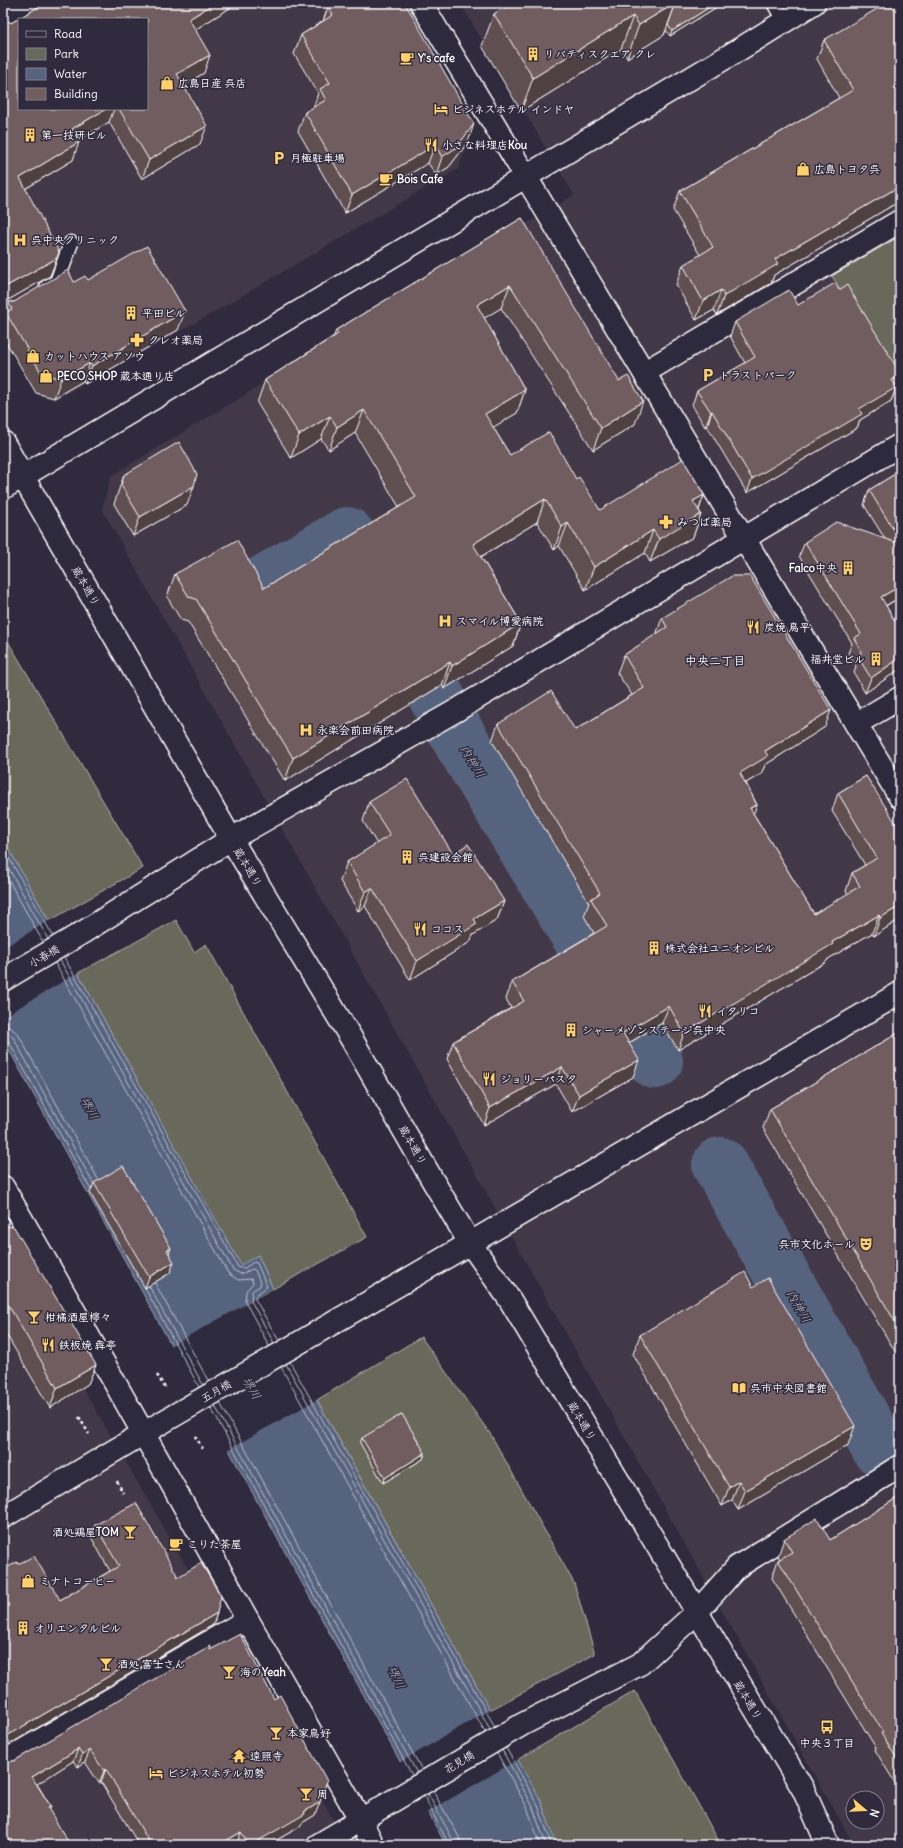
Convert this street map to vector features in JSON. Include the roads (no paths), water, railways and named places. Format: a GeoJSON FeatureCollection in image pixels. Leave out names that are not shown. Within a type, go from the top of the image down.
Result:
{"type":"FeatureCollection","features":[{"type":"Feature","properties":{"kind":"street"},"geometry":{"type":"LineString","coordinates":[[421,3],[900,797]]}},
{"type":"Feature","properties":{"kind":"street"},"geometry":{"type":"LineString","coordinates":[[3,488],[785,22],[814,3]]}},
{"type":"Feature","properties":{"kind":"street"},"geometry":{"type":"LineString","coordinates":[[645,372],[900,221]]}},
{"type":"Feature","properties":{"kind":"street","name":"蔵本通り"},"geometry":{"type":"LineString","coordinates":[[3,442],[231,838],[351,1038],[470,1243],[510,1300],[696,1613],[803,1789],[828,1845]]}},
{"type":"Feature","properties":{"kind":"street","name":"小春橋"},"geometry":{"type":"LineString","coordinates":[[3,980],[86,931],[231,838],[457,710],[900,445]]}},
{"type":"Feature","properties":{"kind":"street"},"geometry":{"type":"LineString","coordinates":[[856,724],[900,698]]}},
{"type":"Feature","properties":{"kind":"street","name":"五月橋"},"geometry":{"type":"LineString","coordinates":[[3,1518],[193,1404],[900,993]]}},
{"type":"Feature","properties":{"kind":"street"},"geometry":{"type":"LineString","coordinates":[[3,1187],[16,1227],[144,1433],[247,1620],[360,1819],[373,1845]]}},
{"type":"Feature","properties":{"kind":"street","name":"花見橋"},"geometry":{"type":"LineString","coordinates":[[318,1845],[523,1724],[640,1664],[696,1613],[737,1567],[900,1466]]}},
{"type":"Feature","properties":{"kind":"street"},"geometry":{"type":"LineString","coordinates":[[3,1762],[247,1620]]}},
{"type":"Feature","properties":{"kind":"lane"},"geometry":{"type":"LineString","coordinates":[[774,3],[785,22]]}},
{"type":"Feature","properties":{"kind":"lane"},"geometry":{"type":"LineString","coordinates":[[37,293],[57,282],[72,242]]}},
{"type":"Feature","properties":{"kind":"water","name":"堺川"},"geometry":{"type":"Polygon","coordinates":[[[3,839],[241,1265],[258,1255],[273,1289],[259,1297],[541,1801],[556,1845],[446,1845],[3,1039],[3,839]]]}},
{"type":"Feature","properties":{"kind":"waterway","name":"内神川"},"geometry":{"type":"LineString","coordinates":[[268,581],[347,535],[461,741],[655,1061]]}},
{"type":"Feature","properties":{"kind":"waterway","name":"内神川"},"geometry":{"type":"LineString","coordinates":[[720,1165],[879,1448]]}},
{"type":"Feature","properties":{"kind":"place","name":"リバティスクエア クレ"},"geometry":{"type":"Point","coordinates":[533,54]}},
{"type":"Feature","properties":{"kind":"place","name":"Y's cafe"},"geometry":{"type":"Point","coordinates":[407,58]}},
{"type":"Feature","properties":{"kind":"place","name":"広島日産 呉店"},"geometry":{"type":"Point","coordinates":[167,83]}},
{"type":"Feature","properties":{"kind":"place","name":"ビジネスホテル インドヤ"},"geometry":{"type":"Point","coordinates":[441,109]}},
{"type":"Feature","properties":{"kind":"place","name":"第一技研ビル"},"geometry":{"type":"Point","coordinates":[30,135]}},
{"type":"Feature","properties":{"kind":"place","name":"小さな料理店Kou"},"geometry":{"type":"Point","coordinates":[431,145]}},
{"type":"Feature","properties":{"kind":"place","name":"月極駐車場"},"geometry":{"type":"Point","coordinates":[279,158]}},
{"type":"Feature","properties":{"kind":"place","name":"広島トヨタ呉"},"geometry":{"type":"Point","coordinates":[803,169]}},
{"type":"Feature","properties":{"kind":"place","name":"Bois Cafe"},"geometry":{"type":"Point","coordinates":[386,179]}},
{"type":"Feature","properties":{"kind":"place","name":"呉中央クリニック"},"geometry":{"type":"Point","coordinates":[20,240]}},
{"type":"Feature","properties":{"kind":"place","name":"平田ビル"},"geometry":{"type":"Point","coordinates":[131,313]}},
{"type":"Feature","properties":{"kind":"place","name":"クレオ薬局"},"geometry":{"type":"Point","coordinates":[137,340]}},
{"type":"Feature","properties":{"kind":"place","name":"カットハウス アソウ"},"geometry":{"type":"Point","coordinates":[33,356]}},
{"type":"Feature","properties":{"kind":"place","name":"トラストパーク"},"geometry":{"type":"Point","coordinates":[708,375]}},
{"type":"Feature","properties":{"kind":"place","name":"PECO SHOP 蔵本通り店"},"geometry":{"type":"Point","coordinates":[46,376]}},
{"type":"Feature","properties":{"kind":"place","name":"みつば薬局"},"geometry":{"type":"Point","coordinates":[666,522]}},
{"type":"Feature","properties":{"kind":"place","name":"Falco中央"},"geometry":{"type":"Point","coordinates":[848,568]}},
{"type":"Feature","properties":{"kind":"place","name":"スマイル博愛病院"},"geometry":{"type":"Point","coordinates":[445,621]}},
{"type":"Feature","properties":{"kind":"place","name":"炭焼 鳥平"},"geometry":{"type":"Point","coordinates":[753,627]}},
{"type":"Feature","properties":{"kind":"place","name":"福井堂ビル"},"geometry":{"type":"Point","coordinates":[876,659]}},
{"type":"Feature","properties":{"kind":"place","name":"永楽会前田病院"},"geometry":{"type":"Point","coordinates":[306,730]}},
{"type":"Feature","properties":{"kind":"place","name":"呉建設会館"},"geometry":{"type":"Point","coordinates":[407,857]}},
{"type":"Feature","properties":{"kind":"place","name":"ココス"},"geometry":{"type":"Point","coordinates":[420,929]}},
{"type":"Feature","properties":{"kind":"place","name":"株式会社ユニオンビル"},"geometry":{"type":"Point","coordinates":[654,948]}},
{"type":"Feature","properties":{"kind":"place","name":"イタリコ"},"geometry":{"type":"Point","coordinates":[705,1011]}},
{"type":"Feature","properties":{"kind":"place","name":"シャーメゾンステージ呉中央"},"geometry":{"type":"Point","coordinates":[571,1030]}},
{"type":"Feature","properties":{"kind":"place","name":"ジョリーパスタ"},"geometry":{"type":"Point","coordinates":[489,1079]}},
{"type":"Feature","properties":{"kind":"place","name":"呉市文化ホール"},"geometry":{"type":"Point","coordinates":[866,1244]}},
{"type":"Feature","properties":{"kind":"place","name":"柑橘酒屋檸々"},"geometry":{"type":"Point","coordinates":[34,1317]}},
{"type":"Feature","properties":{"kind":"place","name":"鉄板焼 犇亭"},"geometry":{"type":"Point","coordinates":[48,1345]}},
{"type":"Feature","properties":{"kind":"place","name":"呉市中央図書館"},"geometry":{"type":"Point","coordinates":[739,1388]}},
{"type":"Feature","properties":{"kind":"place","name":"酒処鶏屋TOM"},"geometry":{"type":"Point","coordinates":[130,1532]}},
{"type":"Feature","properties":{"kind":"place","name":"こりた茶屋"},"geometry":{"type":"Point","coordinates":[176,1544]}},
{"type":"Feature","properties":{"kind":"place","name":"ミナトコーヒー"},"geometry":{"type":"Point","coordinates":[28,1581]}},
{"type":"Feature","properties":{"kind":"place","name":"オリエンタルビル"},"geometry":{"type":"Point","coordinates":[23,1628]}},
{"type":"Feature","properties":{"kind":"place","name":"酒処 富士さん"},"geometry":{"type":"Point","coordinates":[106,1664]}},
{"type":"Feature","properties":{"kind":"place","name":"海のYeah"},"geometry":{"type":"Point","coordinates":[229,1672]}},
{"type":"Feature","properties":{"kind":"place","name":"中央３丁目"},"geometry":{"type":"Point","coordinates":[827,1727]}},
{"type":"Feature","properties":{"kind":"place","name":"本家鳥好"},"geometry":{"type":"Point","coordinates":[276,1733]}},
{"type":"Feature","properties":{"kind":"place","name":"遠照寺"},"geometry":{"type":"Point","coordinates":[239,1756]}},
{"type":"Feature","properties":{"kind":"place","name":"ビジネスホテル初勢"},"geometry":{"type":"Point","coordinates":[156,1773]}},
{"type":"Feature","properties":{"kind":"place","name":"周"},"geometry":{"type":"Point","coordinates":[306,1794]}},
{"type":"Feature","properties":{"kind":"district","name":"中央二丁目"},"geometry":{"type":"Point","coordinates":[715,660]}}]}
